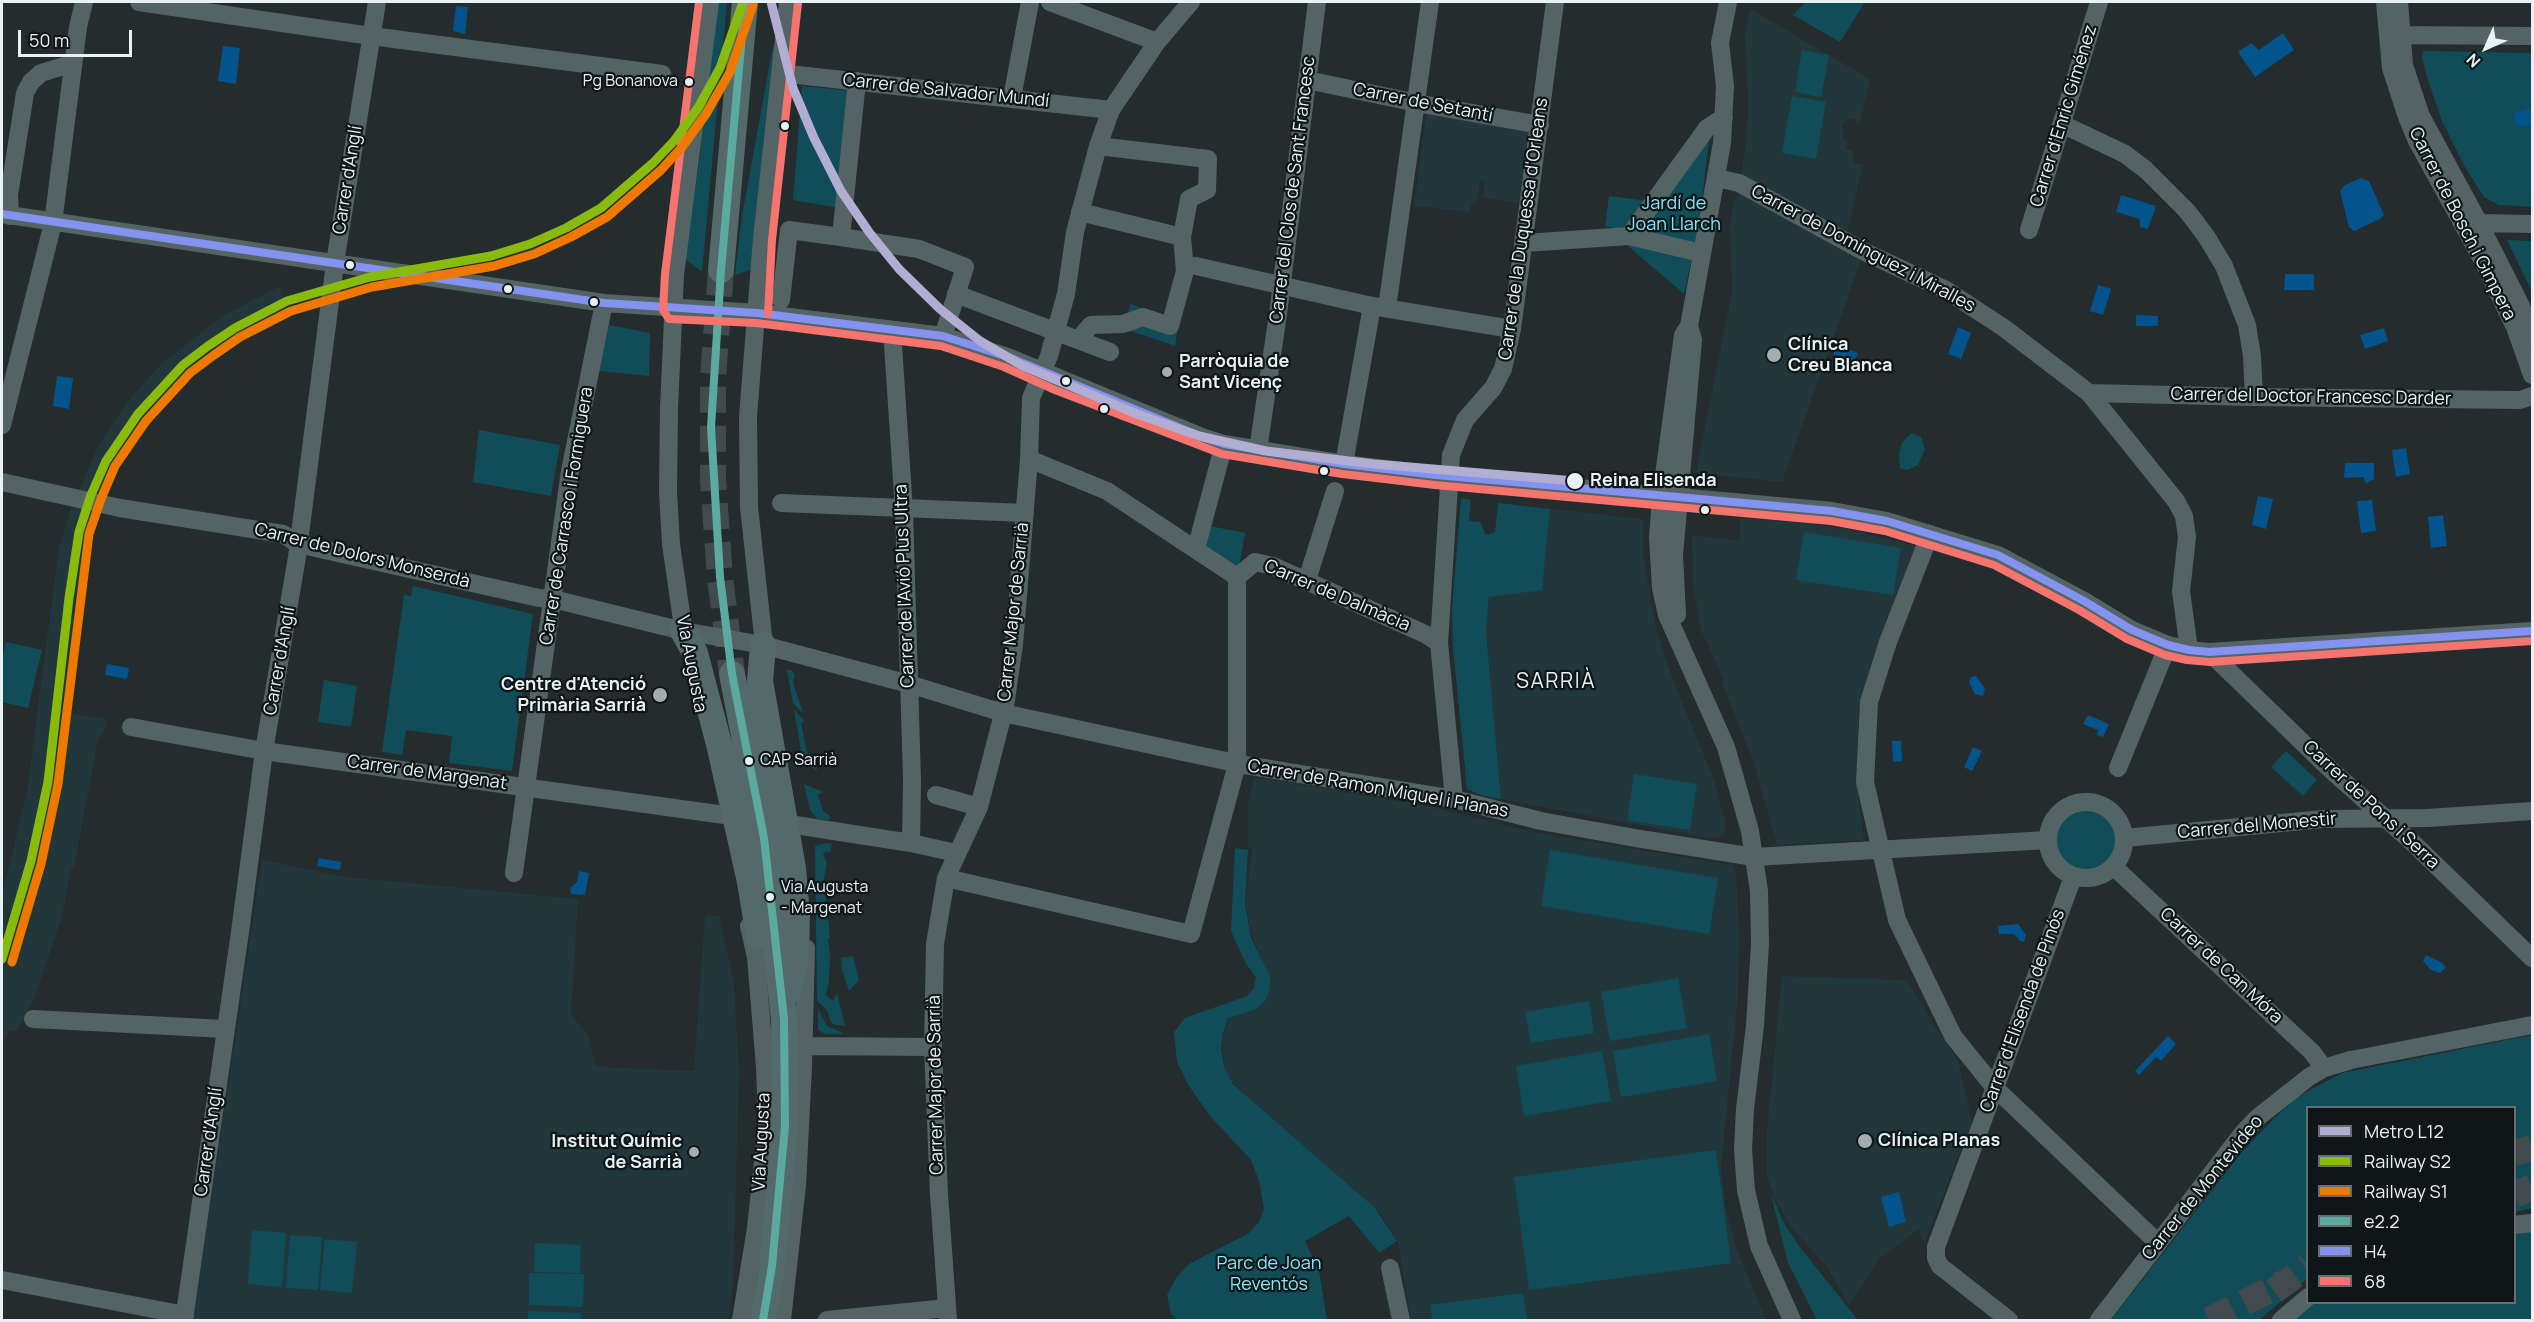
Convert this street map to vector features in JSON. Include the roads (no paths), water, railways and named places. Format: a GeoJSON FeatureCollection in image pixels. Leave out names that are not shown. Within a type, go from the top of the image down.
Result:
{"type":"FeatureCollection","features":[{"type":"Feature","properties":{"kind":"highway"},"geometry":{"type":"LineString","coordinates":[[721,270],[745,2]]}},
{"type":"Feature","properties":{"kind":"highway"},"geometry":{"type":"LineString","coordinates":[[683,631],[696,653],[739,832],[760,938],[772,983],[783,1004]]}},
{"type":"Feature","properties":{"kind":"highway"},"geometry":{"type":"LineString","coordinates":[[763,645],[760,681],[793,868],[796,915],[796,957],[790,987],[783,1004]]}},
{"type":"Feature","properties":{"kind":"highway"},"geometry":{"type":"LineString","coordinates":[[732,674],[764,838],[783,1004],[785,1126],[767,1316]]}},
{"type":"Feature","properties":{"kind":"street"},"geometry":{"type":"LineString","coordinates":[[2,425],[52,223],[78,27],[84,2]]}},
{"type":"Feature","properties":{"kind":"street"},"geometry":{"type":"LineString","coordinates":[[139,2],[371,36],[662,74]]}},
{"type":"Feature","properties":{"kind":"street","name":"Carrer d'Anglí"},"geometry":{"type":"LineString","coordinates":[[184,1318],[264,751],[298,544],[335,263],[377,2]]}},
{"type":"Feature","properties":{"kind":"street","name":"Via Augusta"},"geometry":{"type":"LineString","coordinates":[[710,2],[675,275],[668,492],[671,544],[683,631],[728,816],[756,957],[767,1124],[756,1228],[741,1320]]}},
{"type":"Feature","properties":{"kind":"street","name":"Via Augusta"},"geometry":{"type":"LineString","coordinates":[[767,1316],[797,1185],[806,958],[803,888],[785,753],[763,645],[747,470],[752,352],[758,314],[762,239],[788,2]]}},
{"type":"Feature","properties":{"kind":"street"},"geometry":{"type":"LineString","coordinates":[[1012,98],[1030,2]]}},
{"type":"Feature","properties":{"kind":"street"},"geometry":{"type":"LineString","coordinates":[[1050,2],[1157,42]]}},
{"type":"Feature","properties":{"kind":"street","name":"Carrer Major de Sarrià"},"geometry":{"type":"LineString","coordinates":[[948,1314],[939,1194],[933,1047],[935,944],[946,878],[979,807],[1003,713],[1014,645],[1029,459],[1031,398],[1049,357],[1056,333],[1066,294],[1075,232],[1098,146],[1111,110],[1157,42],[1191,2]]}},
{"type":"Feature","properties":{"kind":"street","name":"Carrer del Clos de Sant Francesc"},"geometry":{"type":"LineString","coordinates":[[1258,450],[1278,314],[1317,2]]}},
{"type":"Feature","properties":{"kind":"street"},"geometry":{"type":"LineString","coordinates":[[1344,464],[1379,307],[1416,102],[1430,2]]}},
{"type":"Feature","properties":{"kind":"street","name":"Carrer de la Duquessa d'Orleans"},"geometry":{"type":"LineString","coordinates":[[1454,799],[1439,643],[1451,455],[1466,420],[1498,379],[1503,369],[1512,329],[1555,2]]}},
{"type":"Feature","properties":{"kind":"street"},"geometry":{"type":"LineString","coordinates":[[1728,2],[1720,43],[1725,86],[1717,178],[1689,326],[1683,335],[1659,522],[1661,588],[1667,615],[1713,716],[1736,776],[1750,831],[1759,891],[1759,980],[1745,1109],[1743,1150],[1746,1190],[1759,1246],[1792,1320]]}},
{"type":"Feature","properties":{"kind":"street","name":"Carrer d'Enric Giménez"},"geometry":{"type":"LineString","coordinates":[[2029,230],[2099,2]]}},
{"type":"Feature","properties":{"kind":"street","name":"Carrer de Bosch i Gimpera"},"geometry":{"type":"LineString","coordinates":[[2385,2],[2393,35]]}},
{"type":"Feature","properties":{"kind":"street","name":"Carrer de Bosch i Gimpera"},"geometry":{"type":"LineString","coordinates":[[2399,2],[2393,35],[2391,68],[2407,117],[2417,141],[2521,306],[2532,335]]}},
{"type":"Feature","properties":{"kind":"street"},"geometry":{"type":"LineString","coordinates":[[2393,35],[2532,36]]}},
{"type":"Feature","properties":{"kind":"street"},"geometry":{"type":"LineString","coordinates":[[64,66],[41,73],[31,82],[25,93],[6,215],[604,303],[758,314],[892,330],[944,332],[1224,444],[1344,464],[1436,476],[1722,500],[1832,511],[1887,521],[1998,555],[2084,601],[2132,630],[2168,645],[2189,650],[2210,652],[2532,631]]}},
{"type":"Feature","properties":{"kind":"street","name":"Carrer de Salvador Mundí"},"geometry":{"type":"LineString","coordinates":[[780,73],[1111,110]]}},
{"type":"Feature","properties":{"kind":"street","name":"Carrer de Setantí"},"geometry":{"type":"LineString","coordinates":[[1307,80],[1540,125]]}},
{"type":"Feature","properties":{"kind":"street"},"geometry":{"type":"LineString","coordinates":[[841,237],[857,81]]}},
{"type":"Feature","properties":{"kind":"street"},"geometry":{"type":"LineString","coordinates":[[1629,236],[1707,128],[1724,117]]}},
{"type":"Feature","properties":{"kind":"street"},"geometry":{"type":"LineString","coordinates":[[2062,124],[2125,154],[2146,170],[2187,211],[2206,236],[2224,266],[2247,325],[2252,356],[2254,397]]}},
{"type":"Feature","properties":{"kind":"street"},"geometry":{"type":"LineString","coordinates":[[1078,340],[1091,326],[1123,324],[1143,317],[1170,327],[1191,269],[1182,237],[1189,199],[1207,190],[1208,159],[1098,146]]}},
{"type":"Feature","properties":{"kind":"street","name":"Carrer de Domínguez i Miralles"},"geometry":{"type":"LineString","coordinates":[[1717,178],[1739,183],[1864,252],[1946,290],[2004,328],[2089,393],[2176,501],[2184,516],[2187,537],[2181,591],[2189,650]]}},
{"type":"Feature","properties":{"kind":"street"},"geometry":{"type":"LineString","coordinates":[[1080,212],[1182,237]]}},
{"type":"Feature","properties":{"kind":"street"},"geometry":{"type":"LineString","coordinates":[[2472,226],[2532,224]]}},
{"type":"Feature","properties":{"kind":"street","name":"Carrer de Bosch i Gimpera"},"geometry":{"type":"LineString","coordinates":[[2472,226],[2515,327],[2532,375]]}},
{"type":"Feature","properties":{"kind":"street"},"geometry":{"type":"LineString","coordinates":[[782,300],[789,230],[919,249],[965,267],[944,332]]}},
{"type":"Feature","properties":{"kind":"street"},"geometry":{"type":"LineString","coordinates":[[1524,243],[1629,236],[1701,253]]}},
{"type":"Feature","properties":{"kind":"street"},"geometry":{"type":"LineString","coordinates":[[1191,269],[1379,307],[1512,329]]}},
{"type":"Feature","properties":{"kind":"street"},"geometry":{"type":"LineString","coordinates":[[956,294],[1110,352]]}},
{"type":"Feature","properties":{"kind":"street","name":"Carrer de Carrasco i Formiguera"},"geometry":{"type":"LineString","coordinates":[[514,873],[570,471],[604,303]]}},
{"type":"Feature","properties":{"kind":"street","name":"Carrer de l'Avió Plus Ultra"},"geometry":{"type":"LineString","coordinates":[[892,330],[904,510],[912,780],[911,843]]}},
{"type":"Feature","properties":{"kind":"street","name":"Carrer del Doctor Francesc Darder"},"geometry":{"type":"LineString","coordinates":[[2089,393],[2520,400],[2532,396]]}},
{"type":"Feature","properties":{"kind":"street"},"geometry":{"type":"LineString","coordinates":[[1196,549],[1224,444]]}},
{"type":"Feature","properties":{"kind":"street"},"geometry":{"type":"LineString","coordinates":[[946,878],[1191,934],[1237,764],[1237,577],[1107,490],[1029,459]]}},
{"type":"Feature","properties":{"kind":"street","name":"Carrer de Dolors Monserdà"},"geometry":{"type":"LineString","coordinates":[[2,482],[120,508],[283,534],[298,544],[539,598],[553,599],[683,631],[763,645]]}},
{"type":"Feature","properties":{"kind":"street"},"geometry":{"type":"LineString","coordinates":[[1306,580],[1335,491]]}},
{"type":"Feature","properties":{"kind":"street"},"geometry":{"type":"LineString","coordinates":[[781,503],[904,510],[1025,513]]}},
{"type":"Feature","properties":{"kind":"street"},"geometry":{"type":"LineString","coordinates":[[1930,534],[1888,642],[1869,702],[1865,782],[1896,920],[1953,1036],[1995,1088],[2158,1243]]}},
{"type":"Feature","properties":{"kind":"street","name":"Carrer de Dalmàcia"},"geometry":{"type":"LineString","coordinates":[[1237,577],[1252,563],[1260,562],[1425,633],[1439,643]]}},
{"type":"Feature","properties":{"kind":"street"},"geometry":{"type":"LineString","coordinates":[[763,645],[909,684],[1003,713]]}},
{"type":"Feature","properties":{"kind":"street"},"geometry":{"type":"LineString","coordinates":[[2118,768],[2168,645]]}},
{"type":"Feature","properties":{"kind":"street","name":"Carrer de Pons i Serra"},"geometry":{"type":"LineString","coordinates":[[2210,652],[2331,770],[2532,958]]}},
{"type":"Feature","properties":{"kind":"street","name":"Carrer de Ramon Miquel i Planas"},"geometry":{"type":"LineString","coordinates":[[1003,713],[1237,764],[1454,799],[1541,821],[1754,857]]}},
{"type":"Feature","properties":{"kind":"street","name":"Carrer de Margenat"},"geometry":{"type":"LineString","coordinates":[[131,727],[264,751],[793,825]]}},
{"type":"Feature","properties":{"kind":"street"},"geometry":{"type":"LineString","coordinates":[[936,795],[979,807]]}},
{"type":"Feature","properties":{"kind":"street"},"geometry":{"type":"LineString","coordinates":[[2083,802],[2101,805],[2111,811],[2119,820],[2125,838],[2120,860],[2114,867],[2099,877],[2086,879],[2073,877],[2059,867],[2053,859],[2048,840],[2049,828],[2060,812],[2083,802]]}},
{"type":"Feature","properties":{"kind":"street","name":"Carrer del Monestir"},"geometry":{"type":"LineString","coordinates":[[2125,838],[2323,819],[2385,819],[2532,812]]}},
{"type":"Feature","properties":{"kind":"street"},"geometry":{"type":"LineString","coordinates":[[793,825],[911,843],[956,853]]}},
{"type":"Feature","properties":{"kind":"street"},"geometry":{"type":"LineString","coordinates":[[1754,857],[2048,840]]}},
{"type":"Feature","properties":{"kind":"street","name":"Carrer de Can Móra"},"geometry":{"type":"LineString","coordinates":[[2114,867],[2312,1052],[2324,1068]]}},
{"type":"Feature","properties":{"kind":"street","name":"Carrer d'Elisenda de Pinós"},"geometry":{"type":"LineString","coordinates":[[2009,1320],[1940,1266],[1935,1253],[2073,877]]}},
{"type":"Feature","properties":{"kind":"street"},"geometry":{"type":"LineString","coordinates":[[33,1019],[225,1029]]}},
{"type":"Feature","properties":{"kind":"street","name":"Carrer de Montevideo"},"geometry":{"type":"LineString","coordinates":[[2099,1320],[2249,1126],[2285,1094],[2324,1068],[2351,1060],[2532,1024]]}},
{"type":"Feature","properties":{"kind":"street"},"geometry":{"type":"LineString","coordinates":[[803,1046],[933,1047]]}},
{"type":"Feature","properties":{"kind":"street"},"geometry":{"type":"LineString","coordinates":[[2516,1225],[2532,1223]]}},
{"type":"Feature","properties":{"kind":"street"},"geometry":{"type":"LineString","coordinates":[[1390,1268],[1401,1320]]}},
{"type":"Feature","properties":{"kind":"street"},"geometry":{"type":"LineString","coordinates":[[2,1280],[184,1318]]}},
{"type":"Feature","properties":{"kind":"street"},"geometry":{"type":"LineString","coordinates":[[2282,1320],[2306,1299]]}},
{"type":"Feature","properties":{"kind":"street"},"geometry":{"type":"LineString","coordinates":[[827,1320],[948,1314]]}},
{"type":"Feature","properties":{"kind":"water"},"geometry":{"type":"Polygon","coordinates":[[[456,6],[468,7],[465,34],[453,31],[456,6]]]}},
{"type":"Feature","properties":{"kind":"water"},"geometry":{"type":"Polygon","coordinates":[[[2283,33],[2294,50],[2255,77],[2238,52],[2251,43],[2259,50],[2283,33]]]}},
{"type":"Feature","properties":{"kind":"water"},"geometry":{"type":"Polygon","coordinates":[[[223,46],[240,48],[236,84],[218,81],[223,46]]]}},
{"type":"Feature","properties":{"kind":"water"},"geometry":{"type":"Polygon","coordinates":[[[2532,109],[2532,128],[2527,125],[2517,125],[2514,122],[2515,113],[2532,109]]]}},
{"type":"Feature","properties":{"kind":"water"},"geometry":{"type":"Polygon","coordinates":[[[2361,178],[2369,181],[2384,215],[2354,231],[2349,227],[2340,191],[2345,185],[2361,178]]]}},
{"type":"Feature","properties":{"kind":"water"},"geometry":{"type":"Polygon","coordinates":[[[2121,195],[2156,206],[2148,229],[2140,227],[2140,219],[2116,212],[2121,195]]]}},
{"type":"Feature","properties":{"kind":"water"},"geometry":{"type":"Polygon","coordinates":[[[2285,274],[2314,274],[2314,290],[2284,290],[2285,274]]]}},
{"type":"Feature","properties":{"kind":"water"},"geometry":{"type":"Polygon","coordinates":[[[2098,285],[2111,289],[2103,315],[2090,311],[2098,285]]]}},
{"type":"Feature","properties":{"kind":"water"},"geometry":{"type":"Polygon","coordinates":[[[2136,315],[2158,316],[2158,326],[2136,326],[2136,315]]]}},
{"type":"Feature","properties":{"kind":"water"},"geometry":{"type":"Polygon","coordinates":[[[1958,327],[1971,333],[1961,359],[1948,354],[1958,327]]]}},
{"type":"Feature","properties":{"kind":"water"},"geometry":{"type":"Polygon","coordinates":[[[2384,328],[2388,341],[2365,349],[2360,335],[2384,328]]]}},
{"type":"Feature","properties":{"kind":"water"},"geometry":{"type":"Polygon","coordinates":[[[1837,345],[1858,353],[1851,369],[1845,368],[1848,361],[1833,354],[1837,345]]]}},
{"type":"Feature","properties":{"kind":"water"},"geometry":{"type":"Polygon","coordinates":[[[57,376],[73,378],[69,409],[53,406],[57,376]]]}},
{"type":"Feature","properties":{"kind":"water"},"geometry":{"type":"Polygon","coordinates":[[[2406,448],[2410,474],[2396,477],[2392,450],[2406,448]]]}},
{"type":"Feature","properties":{"kind":"water"},"geometry":{"type":"Polygon","coordinates":[[[2345,463],[2374,463],[2374,479],[2366,483],[2363,477],[2344,478],[2345,463]]]}},
{"type":"Feature","properties":{"kind":"water"},"geometry":{"type":"Polygon","coordinates":[[[2258,496],[2273,499],[2266,529],[2252,525],[2258,496]]]}},
{"type":"Feature","properties":{"kind":"water"},"geometry":{"type":"Polygon","coordinates":[[[2372,500],[2376,531],[2361,533],[2357,501],[2372,500]]]}},
{"type":"Feature","properties":{"kind":"water"},"geometry":{"type":"Polygon","coordinates":[[[2443,515],[2447,546],[2431,548],[2428,517],[2443,515]]]}},
{"type":"Feature","properties":{"kind":"water"},"geometry":{"type":"Polygon","coordinates":[[[107,664],[129,668],[127,679],[105,675],[107,664]]]}},
{"type":"Feature","properties":{"kind":"water"},"geometry":{"type":"Polygon","coordinates":[[[1976,676],[1985,688],[1983,696],[1975,694],[1969,682],[1971,677],[1976,676]]]}},
{"type":"Feature","properties":{"kind":"water"},"geometry":{"type":"Polygon","coordinates":[[[2088,715],[2109,724],[2103,737],[2097,735],[2098,730],[2083,724],[2088,715]]]}},
{"type":"Feature","properties":{"kind":"water"},"geometry":{"type":"Polygon","coordinates":[[[1892,741],[1901,741],[1902,761],[1893,762],[1892,741]]]}},
{"type":"Feature","properties":{"kind":"water"},"geometry":{"type":"Polygon","coordinates":[[[1973,747],[1982,751],[1972,771],[1964,767],[1973,747]]]}},
{"type":"Feature","properties":{"kind":"water"},"geometry":{"type":"Polygon","coordinates":[[[319,858],[341,862],[340,870],[317,866],[319,858]]]}},
{"type":"Feature","properties":{"kind":"water"},"geometry":{"type":"Polygon","coordinates":[[[579,871],[589,873],[585,895],[571,894],[570,888],[577,882],[579,871]]]}},
{"type":"Feature","properties":{"kind":"water"},"geometry":{"type":"Polygon","coordinates":[[[2018,924],[2026,935],[2024,942],[2014,934],[1999,934],[1998,926],[2018,924]]]}},
{"type":"Feature","properties":{"kind":"water"},"geometry":{"type":"Polygon","coordinates":[[[2426,955],[2446,967],[2440,973],[2431,970],[2423,961],[2426,955]]]}},
{"type":"Feature","properties":{"kind":"water"},"geometry":{"type":"Polygon","coordinates":[[[2168,1036],[2176,1044],[2161,1061],[2156,1057],[2139,1075],[2135,1071],[2168,1036]]]}},
{"type":"Feature","properties":{"kind":"water"},"geometry":{"type":"Polygon","coordinates":[[[1899,1192],[1906,1222],[1889,1227],[1881,1197],[1899,1192]]]}},
{"type":"Feature","properties":{"kind":"tunnel"},"geometry":{"type":"LineString","coordinates":[[721,270],[713,377],[713,480],[720,577],[732,674]]}},
{"type":"Feature","properties":{"kind":"tunnel"},"geometry":{"type":"LineString","coordinates":[[2516,1152],[2532,1148]]}},
{"type":"Feature","properties":{"kind":"tunnel"},"geometry":{"type":"LineString","coordinates":[[2516,1194],[2532,1187]]}},
{"type":"Feature","properties":{"kind":"tunnel"},"geometry":{"type":"LineString","coordinates":[[2274,1291],[2306,1267]]}},
{"type":"Feature","properties":{"kind":"tunnel"},"geometry":{"type":"LineString","coordinates":[[2209,1320],[2288,1281]]}},
{"type":"Feature","properties":{"kind":"metro line","name":"L12"},"geometry":{"type":"LineString","coordinates":[[771,2],[793,88],[814,138],[841,191],[869,232],[899,269],[940,309],[980,341],[1021,365],[1137,414],[1199,436],[1266,451],[1374,464],[1575,481]]}},
{"type":"Feature","properties":{"kind":"rail line","name":"S2"},"geometry":{"type":"LineString","coordinates":[[2,959],[31,861],[48,782],[69,598],[79,532],[91,495],[106,461],[138,414],[183,365],[208,346],[235,328],[287,301],[370,277],[491,256],[530,244],[566,228],[601,208],[653,163],[674,141],[698,108],[720,68],[743,2]]}},
{"type":"Feature","properties":{"kind":"rail line","name":"S1"},"geometry":{"type":"LineString","coordinates":[[12,962],[41,864],[58,784],[89,534],[115,466],[146,421],[190,373],[240,337],[291,311],[372,287],[494,266],[534,254],[607,217],[661,170],[682,147],[706,114],[730,72],[753,5]]}},
{"type":"Feature","properties":{"kind":"place","name":"Pg Bonanova"},"geometry":{"type":"Point","coordinates":[689,82]}},
{"type":"Feature","properties":{"kind":"place","name":"Clínica Creu Blanca"},"geometry":{"type":"Point","coordinates":[1774,355]}},
{"type":"Feature","properties":{"kind":"place","name":"Parròquia de Sant Vicenç"},"geometry":{"type":"Point","coordinates":[1167,372]}},
{"type":"Feature","properties":{"kind":"place","name":"Reina Elisenda"},"geometry":{"type":"Point","coordinates":[1575,481]}},
{"type":"Feature","properties":{"kind":"place","name":"Centre d'Atenció Primària Sarrià"},"geometry":{"type":"Point","coordinates":[660,695]}},
{"type":"Feature","properties":{"kind":"place","name":"CAP Sarrià"},"geometry":{"type":"Point","coordinates":[749,761]}},
{"type":"Feature","properties":{"kind":"place","name":"Via Augusta - Margenat"},"geometry":{"type":"Point","coordinates":[770,897]}},
{"type":"Feature","properties":{"kind":"place","name":"Clínica Planas"},"geometry":{"type":"Point","coordinates":[1865,1141]}},
{"type":"Feature","properties":{"kind":"place","name":"Institut Químic de Sarrià"},"geometry":{"type":"Point","coordinates":[694,1152]}},
{"type":"Feature","properties":{"kind":"district","name":"SARRIÀ"},"geometry":{"type":"Point","coordinates":[1556,682]}},
{"type":"Feature","properties":{"kind":"park label","name":"Jardí de Joan Llarch"},"geometry":{"type":"Point","coordinates":[1674,214]}},
{"type":"Feature","properties":{"kind":"park label","name":"Parc de Joan Reventós"},"geometry":{"type":"Point","coordinates":[1269,1274]}}]}
